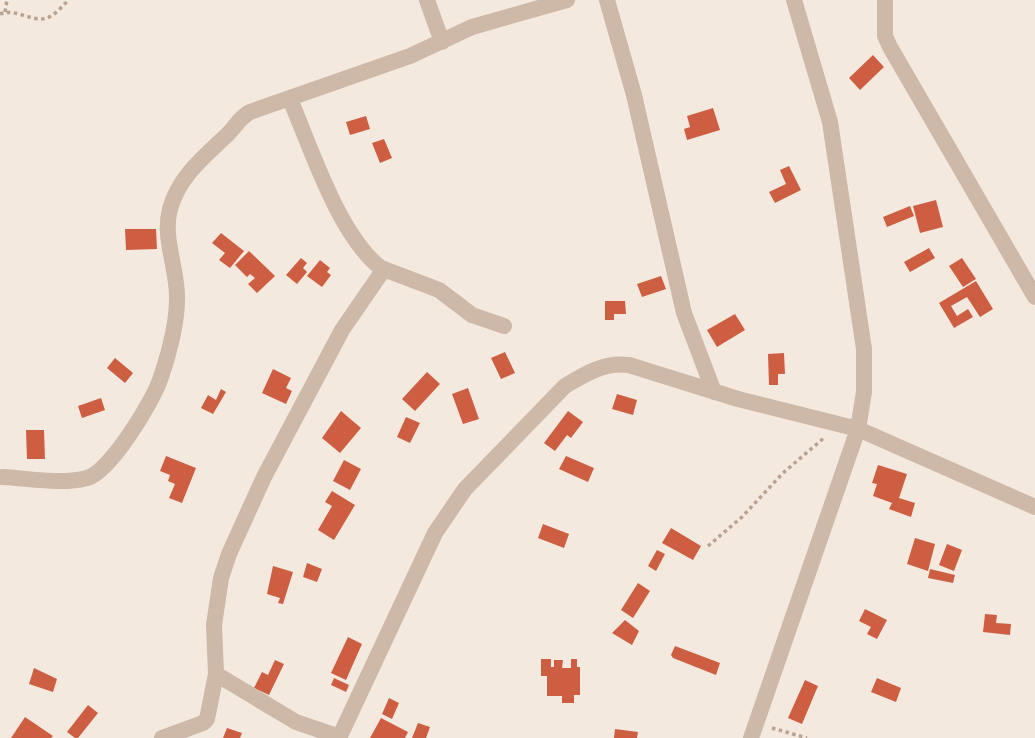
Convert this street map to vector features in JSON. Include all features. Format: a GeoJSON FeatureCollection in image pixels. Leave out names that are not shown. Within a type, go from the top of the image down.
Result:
{"type":"FeatureCollection","features":[{"type":"Feature","properties":{"kind":"street"},"geometry":{"type":"LineString","coordinates":[[427,0],[442,41]]}},
{"type":"Feature","properties":{"kind":"street"},"geometry":{"type":"LineString","coordinates":[[2,477],[63,480],[86,478],[98,474],[124,445],[161,380],[176,314],[177,296],[169,236],[169,211],[191,169],[242,117],[410,56],[472,27],[567,0]]}},
{"type":"Feature","properties":{"kind":"street"},"geometry":{"type":"LineString","coordinates":[[607,0],[634,95],[684,313],[714,392]]}},
{"type":"Feature","properties":{"kind":"street"},"geometry":{"type":"LineString","coordinates":[[754,730],[858,429],[864,392],[864,349],[832,135],[794,0]]}},
{"type":"Feature","properties":{"kind":"street"},"geometry":{"type":"LineString","coordinates":[[885,0],[885,36],[890,47],[1028,266],[1035,297]]}},
{"type":"Feature","properties":{"kind":"street"},"geometry":{"type":"LineString","coordinates":[[290,99],[339,213],[352,236],[373,262],[384,269],[439,290],[472,315],[504,326]]}},
{"type":"Feature","properties":{"kind":"street"},"geometry":{"type":"LineString","coordinates":[[162,738],[203,723],[207,719],[216,674],[215,614],[221,578],[238,531],[342,330],[384,269]]}},
{"type":"Feature","properties":{"kind":"street"},"geometry":{"type":"LineString","coordinates":[[216,674],[314,735],[339,737],[435,533],[465,489],[565,386],[584,374],[604,367],[620,364],[714,392],[858,429],[1035,507]]}},
{"type":"Feature","properties":{"kind":"path"},"geometry":{"type":"LineString","coordinates":[[7,0],[2,13],[17,12],[44,19],[69,0]]}},
{"type":"Feature","properties":{"kind":"path"},"geometry":{"type":"LineString","coordinates":[[708,545],[742,517],[783,473],[840,424]]}},
{"type":"Feature","properties":{"kind":"path"},"geometry":{"type":"LineString","coordinates":[[754,730],[807,738]]}},
{"type":"Feature","properties":{"kind":"building"},"geometry":{"type":"Polygon","coordinates":[[[873,55],[884,67],[860,90],[849,78],[873,55]]]}},
{"type":"Feature","properties":{"kind":"building"},"geometry":{"type":"Polygon","coordinates":[[[713,108],[720,130],[687,140],[684,129],[690,127],[687,116],[713,108]]]}},
{"type":"Feature","properties":{"kind":"building"},"geometry":{"type":"Polygon","coordinates":[[[366,116],[370,129],[350,135],[346,122],[366,116]]]}},
{"type":"Feature","properties":{"kind":"building"},"geometry":{"type":"Polygon","coordinates":[[[384,139],[392,158],[380,163],[372,143],[384,139]]]}},
{"type":"Feature","properties":{"kind":"building"},"geometry":{"type":"Polygon","coordinates":[[[789,166],[801,190],[775,203],[769,192],[786,184],[780,170],[789,166]]]}},
{"type":"Feature","properties":{"kind":"building"},"geometry":{"type":"Polygon","coordinates":[[[936,200],[943,227],[920,233],[913,206],[936,200]]]}},
{"type":"Feature","properties":{"kind":"building"},"geometry":{"type":"Polygon","coordinates":[[[910,206],[914,216],[887,227],[883,217],[910,206]]]}},
{"type":"Feature","properties":{"kind":"building"},"geometry":{"type":"Polygon","coordinates":[[[125,229],[156,229],[157,249],[126,250],[125,229]]]}},
{"type":"Feature","properties":{"kind":"building"},"geometry":{"type":"Polygon","coordinates":[[[221,233],[244,251],[230,268],[219,260],[225,253],[212,243],[221,233]]]}},
{"type":"Feature","properties":{"kind":"building"},"geometry":{"type":"Polygon","coordinates":[[[929,248],[935,258],[910,272],[904,262],[929,248]]]}},
{"type":"Feature","properties":{"kind":"building"},"geometry":{"type":"Polygon","coordinates":[[[249,251],[275,276],[257,293],[248,284],[255,278],[250,274],[247,277],[235,265],[249,251]]]}},
{"type":"Feature","properties":{"kind":"building"},"geometry":{"type":"Polygon","coordinates":[[[301,258],[307,263],[303,268],[307,272],[297,284],[286,275],[301,258]]]}},
{"type":"Feature","properties":{"kind":"building"},"geometry":{"type":"Polygon","coordinates":[[[962,258],[976,279],[963,287],[949,266],[962,258]]]}},
{"type":"Feature","properties":{"kind":"building"},"geometry":{"type":"Polygon","coordinates":[[[320,260],[330,268],[327,272],[331,275],[322,287],[307,276],[320,260]]]}},
{"type":"Feature","properties":{"kind":"building"},"geometry":{"type":"Polygon","coordinates":[[[661,276],[666,289],[642,297],[637,284],[661,276]]]}},
{"type":"Feature","properties":{"kind":"building"},"geometry":{"type":"Polygon","coordinates":[[[976,281],[993,309],[980,317],[967,297],[951,306],[957,316],[968,309],[973,317],[954,328],[939,303],[976,281]]]}},
{"type":"Feature","properties":{"kind":"building"},"geometry":{"type":"Polygon","coordinates":[[[605,301],[625,301],[626,314],[614,314],[614,320],[605,320],[605,301]]]}},
{"type":"Feature","properties":{"kind":"building"},"geometry":{"type":"Polygon","coordinates":[[[735,314],[745,330],[717,347],[707,330],[735,314]]]}},
{"type":"Feature","properties":{"kind":"building"},"geometry":{"type":"Polygon","coordinates":[[[505,352],[515,373],[501,379],[491,358],[505,352]]]}},
{"type":"Feature","properties":{"kind":"building"},"geometry":{"type":"Polygon","coordinates":[[[784,353],[785,374],[778,374],[778,385],[769,385],[768,354],[784,353]]]}},
{"type":"Feature","properties":{"kind":"building"},"geometry":{"type":"Polygon","coordinates":[[[115,358],[133,373],[125,383],[107,368],[115,358]]]}},
{"type":"Feature","properties":{"kind":"building"},"geometry":{"type":"Polygon","coordinates":[[[273,369],[291,378],[286,388],[292,391],[286,404],[262,393],[273,369]]]}},
{"type":"Feature","properties":{"kind":"building"},"geometry":{"type":"Polygon","coordinates":[[[427,372],[440,384],[415,411],[402,399],[427,372]]]}},
{"type":"Feature","properties":{"kind":"building"},"geometry":{"type":"Polygon","coordinates":[[[468,388],[479,419],[463,424],[452,394],[468,388]]]}},
{"type":"Feature","properties":{"kind":"building"},"geometry":{"type":"Polygon","coordinates":[[[221,389],[226,392],[213,414],[201,408],[208,395],[216,400],[221,389]]]}},
{"type":"Feature","properties":{"kind":"building"},"geometry":{"type":"Polygon","coordinates":[[[617,394],[637,400],[633,415],[612,409],[617,394]]]}},
{"type":"Feature","properties":{"kind":"building"},"geometry":{"type":"Polygon","coordinates":[[[101,398],[105,410],[82,418],[78,406],[101,398]]]}},
{"type":"Feature","properties":{"kind":"building"},"geometry":{"type":"Polygon","coordinates":[[[341,411],[361,428],[340,453],[322,438],[341,411]]]}},
{"type":"Feature","properties":{"kind":"building"},"geometry":{"type":"Polygon","coordinates":[[[568,411],[583,422],[571,438],[567,435],[555,451],[544,443],[568,411]]]}},
{"type":"Feature","properties":{"kind":"building"},"geometry":{"type":"Polygon","coordinates":[[[406,417],[420,423],[410,443],[397,437],[406,417]]]}},
{"type":"Feature","properties":{"kind":"building"},"geometry":{"type":"Polygon","coordinates":[[[26,430],[44,430],[45,459],[27,459],[26,430]]]}},
{"type":"Feature","properties":{"kind":"building"},"geometry":{"type":"Polygon","coordinates":[[[166,456],[196,468],[182,503],[169,498],[175,484],[168,481],[170,475],[160,471],[166,456]]]}},
{"type":"Feature","properties":{"kind":"building"},"geometry":{"type":"Polygon","coordinates":[[[566,456],[594,468],[588,482],[559,469],[566,456]]]}},
{"type":"Feature","properties":{"kind":"building"},"geometry":{"type":"Polygon","coordinates":[[[344,460],[361,469],[350,490],[333,481],[344,460]]]}},
{"type":"Feature","properties":{"kind":"building"},"geometry":{"type":"Polygon","coordinates":[[[878,465],[907,474],[899,498],[915,503],[911,517],[889,509],[892,503],[873,496],[877,484],[872,483],[878,465]]]}},
{"type":"Feature","properties":{"kind":"building"},"geometry":{"type":"Polygon","coordinates":[[[332,491],[355,505],[334,540],[318,530],[332,506],[325,502],[332,491]]]}},
{"type":"Feature","properties":{"kind":"building"},"geometry":{"type":"Polygon","coordinates":[[[543,524],[569,534],[564,548],[538,538],[543,524]]]}},
{"type":"Feature","properties":{"kind":"building"},"geometry":{"type":"Polygon","coordinates":[[[671,528],[701,546],[693,560],[662,543],[671,528]]]}},
{"type":"Feature","properties":{"kind":"building"},"geometry":{"type":"Polygon","coordinates":[[[915,538],[935,544],[928,571],[907,564],[915,538]]]}},
{"type":"Feature","properties":{"kind":"building"},"geometry":{"type":"Polygon","coordinates":[[[947,544],[962,550],[954,571],[939,565],[947,544]]]}},
{"type":"Feature","properties":{"kind":"building"},"geometry":{"type":"Polygon","coordinates":[[[657,550],[665,554],[656,571],[648,566],[657,550]]]}},
{"type":"Feature","properties":{"kind":"building"},"geometry":{"type":"Polygon","coordinates":[[[307,563],[322,569],[317,582],[303,577],[307,563]]]}},
{"type":"Feature","properties":{"kind":"building"},"geometry":{"type":"Polygon","coordinates":[[[273,566],[293,572],[283,604],[278,603],[280,598],[267,594],[273,566]]]}},
{"type":"Feature","properties":{"kind":"building"},"geometry":{"type":"Polygon","coordinates":[[[930,569],[955,575],[953,583],[928,578],[930,569]]]}},
{"type":"Feature","properties":{"kind":"building"},"geometry":{"type":"Polygon","coordinates":[[[638,583],[650,591],[633,618],[621,610],[638,583]]]}},
{"type":"Feature","properties":{"kind":"building"},"geometry":{"type":"Polygon","coordinates":[[[865,609],[887,620],[877,639],[867,634],[871,627],[859,621],[865,609]]]}},
{"type":"Feature","properties":{"kind":"building"},"geometry":{"type":"Polygon","coordinates":[[[985,614],[997,615],[996,623],[1011,624],[1010,635],[983,632],[985,614]]]}},
{"type":"Feature","properties":{"kind":"building"},"geometry":{"type":"Polygon","coordinates":[[[625,620],[639,631],[632,645],[612,633],[625,620]]]}},
{"type":"Feature","properties":{"kind":"building"},"geometry":{"type":"Polygon","coordinates":[[[348,637],[362,644],[346,680],[331,673],[348,637]]]}},
{"type":"Feature","properties":{"kind":"building"},"geometry":{"type":"Polygon","coordinates":[[[675,646],[720,663],[716,675],[673,658],[671,655],[675,646]]]}},
{"type":"Feature","properties":{"kind":"building"},"geometry":{"type":"Polygon","coordinates":[[[541,659],[551,659],[551,667],[554,667],[554,660],[563,660],[562,668],[571,668],[571,659],[577,659],[577,667],[580,667],[580,695],[574,695],[574,703],[562,703],[562,696],[547,696],[547,676],[541,676],[541,659]]]}},
{"type":"Feature","properties":{"kind":"building"},"geometry":{"type":"Polygon","coordinates":[[[275,660],[284,664],[269,695],[254,688],[262,672],[268,675],[275,660]]]}},
{"type":"Feature","properties":{"kind":"building"},"geometry":{"type":"Polygon","coordinates":[[[34,668],[57,679],[53,692],[29,684],[34,668]]]}},
{"type":"Feature","properties":{"kind":"building"},"geometry":{"type":"Polygon","coordinates":[[[334,678],[349,685],[346,692],[331,685],[334,678]]]}},
{"type":"Feature","properties":{"kind":"building"},"geometry":{"type":"Polygon","coordinates":[[[877,678],[901,688],[896,702],[871,692],[877,678]]]}},
{"type":"Feature","properties":{"kind":"building"},"geometry":{"type":"Polygon","coordinates":[[[805,680],[818,686],[802,724],[788,718],[805,680]]]}},
{"type":"Feature","properties":{"kind":"building"},"geometry":{"type":"Polygon","coordinates":[[[389,698],[399,703],[392,719],[382,714],[389,698]]]}},
{"type":"Feature","properties":{"kind":"building"},"geometry":{"type":"Polygon","coordinates":[[[88,705],[98,713],[78,738],[75,738],[67,732],[88,705]]]}},
{"type":"Feature","properties":{"kind":"building"},"geometry":{"type":"Polygon","coordinates":[[[25,717],[53,736],[11,738],[25,717]]]}},
{"type":"Feature","properties":{"kind":"building"},"geometry":{"type":"Polygon","coordinates":[[[381,718],[408,732],[405,738],[370,738],[381,718]]]}},
{"type":"Feature","properties":{"kind":"building"},"geometry":{"type":"Polygon","coordinates":[[[418,723],[430,727],[426,738],[412,738],[418,723]]]}},
{"type":"Feature","properties":{"kind":"building"},"geometry":{"type":"Polygon","coordinates":[[[227,728],[242,733],[240,738],[223,738],[227,728]]]}},
{"type":"Feature","properties":{"kind":"building"},"geometry":{"type":"Polygon","coordinates":[[[615,729],[638,732],[637,738],[614,738],[615,729]]]}}]}
